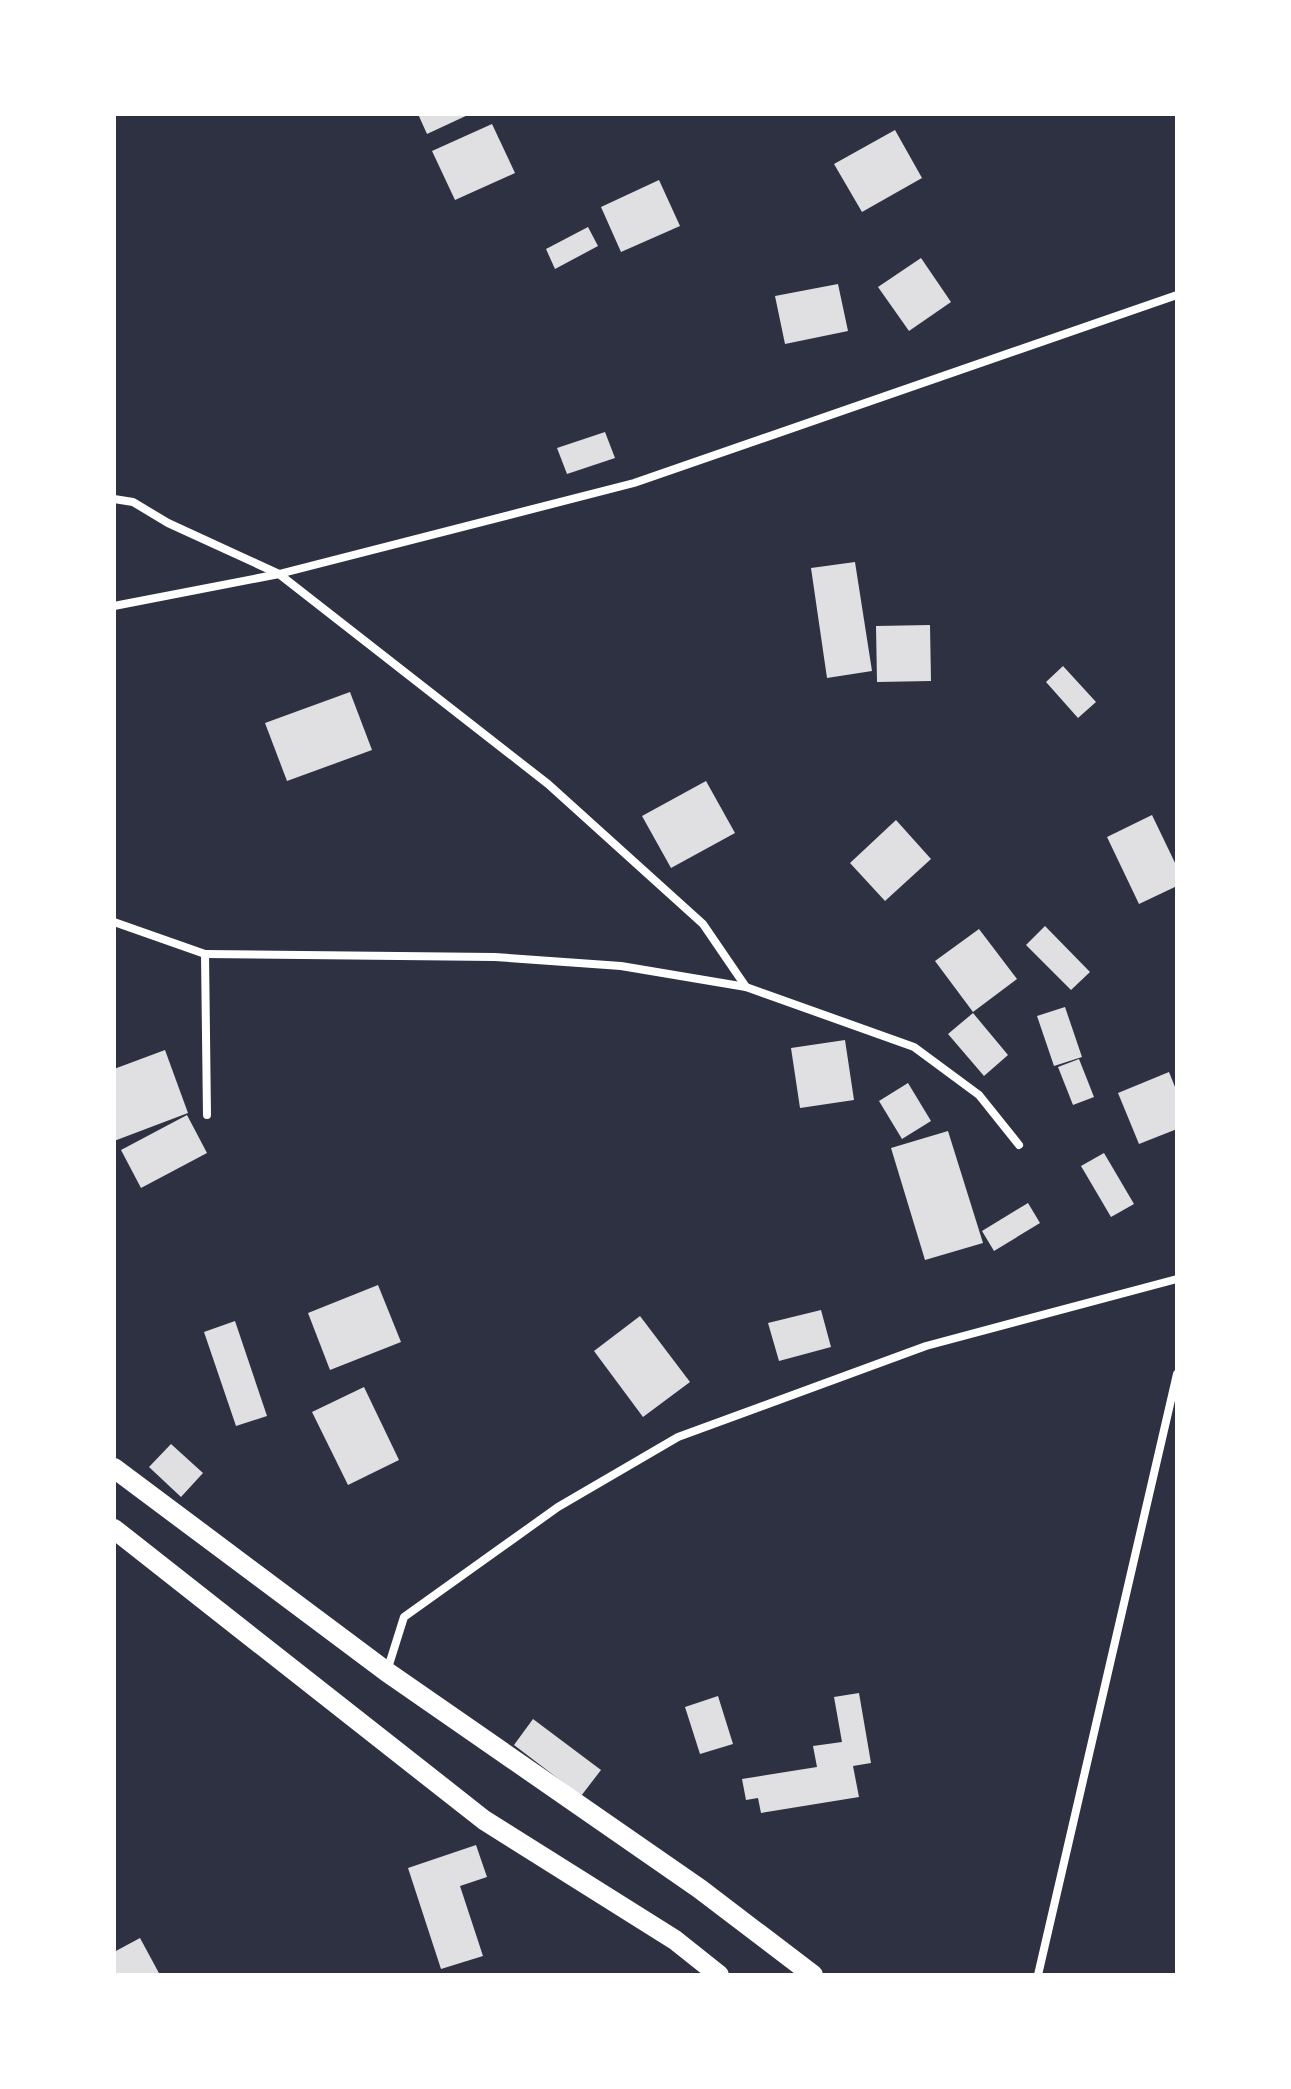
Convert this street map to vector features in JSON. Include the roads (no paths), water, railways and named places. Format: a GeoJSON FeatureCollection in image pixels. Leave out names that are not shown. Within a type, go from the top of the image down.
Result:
{"type":"FeatureCollection","features":[{"type":"Feature","properties":{"kind":"main road"},"geometry":{"type":"LineString","coordinates":[[114,1468],[387,1672],[700,1889],[813,1975]]}},
{"type":"Feature","properties":{"kind":"main road"},"geometry":{"type":"LineString","coordinates":[[114,1529],[484,1820],[675,1940],[719,1975]]}},
{"type":"Feature","properties":{"kind":"street"},"geometry":{"type":"LineString","coordinates":[[114,606],[279,574],[634,483],[1177,295]]}},
{"type":"Feature","properties":{"kind":"street"},"geometry":{"type":"LineString","coordinates":[[114,499],[133,502],[168,523],[279,574],[548,784],[703,924],[746,987]]}},
{"type":"Feature","properties":{"kind":"street"},"geometry":{"type":"LineString","coordinates":[[114,922],[205,954],[495,957],[621,966],[746,987],[914,1047],[979,1095],[1019,1145]]}},
{"type":"Feature","properties":{"kind":"street"},"geometry":{"type":"LineString","coordinates":[[205,954],[207,1115]]}},
{"type":"Feature","properties":{"kind":"street"},"geometry":{"type":"LineString","coordinates":[[387,1672],[404,1617],[558,1507],[678,1437],[926,1346],[1177,1279]]}},
{"type":"Feature","properties":{"kind":"street"},"geometry":{"type":"LineString","coordinates":[[1038,1975],[1177,1374]]}}]}
